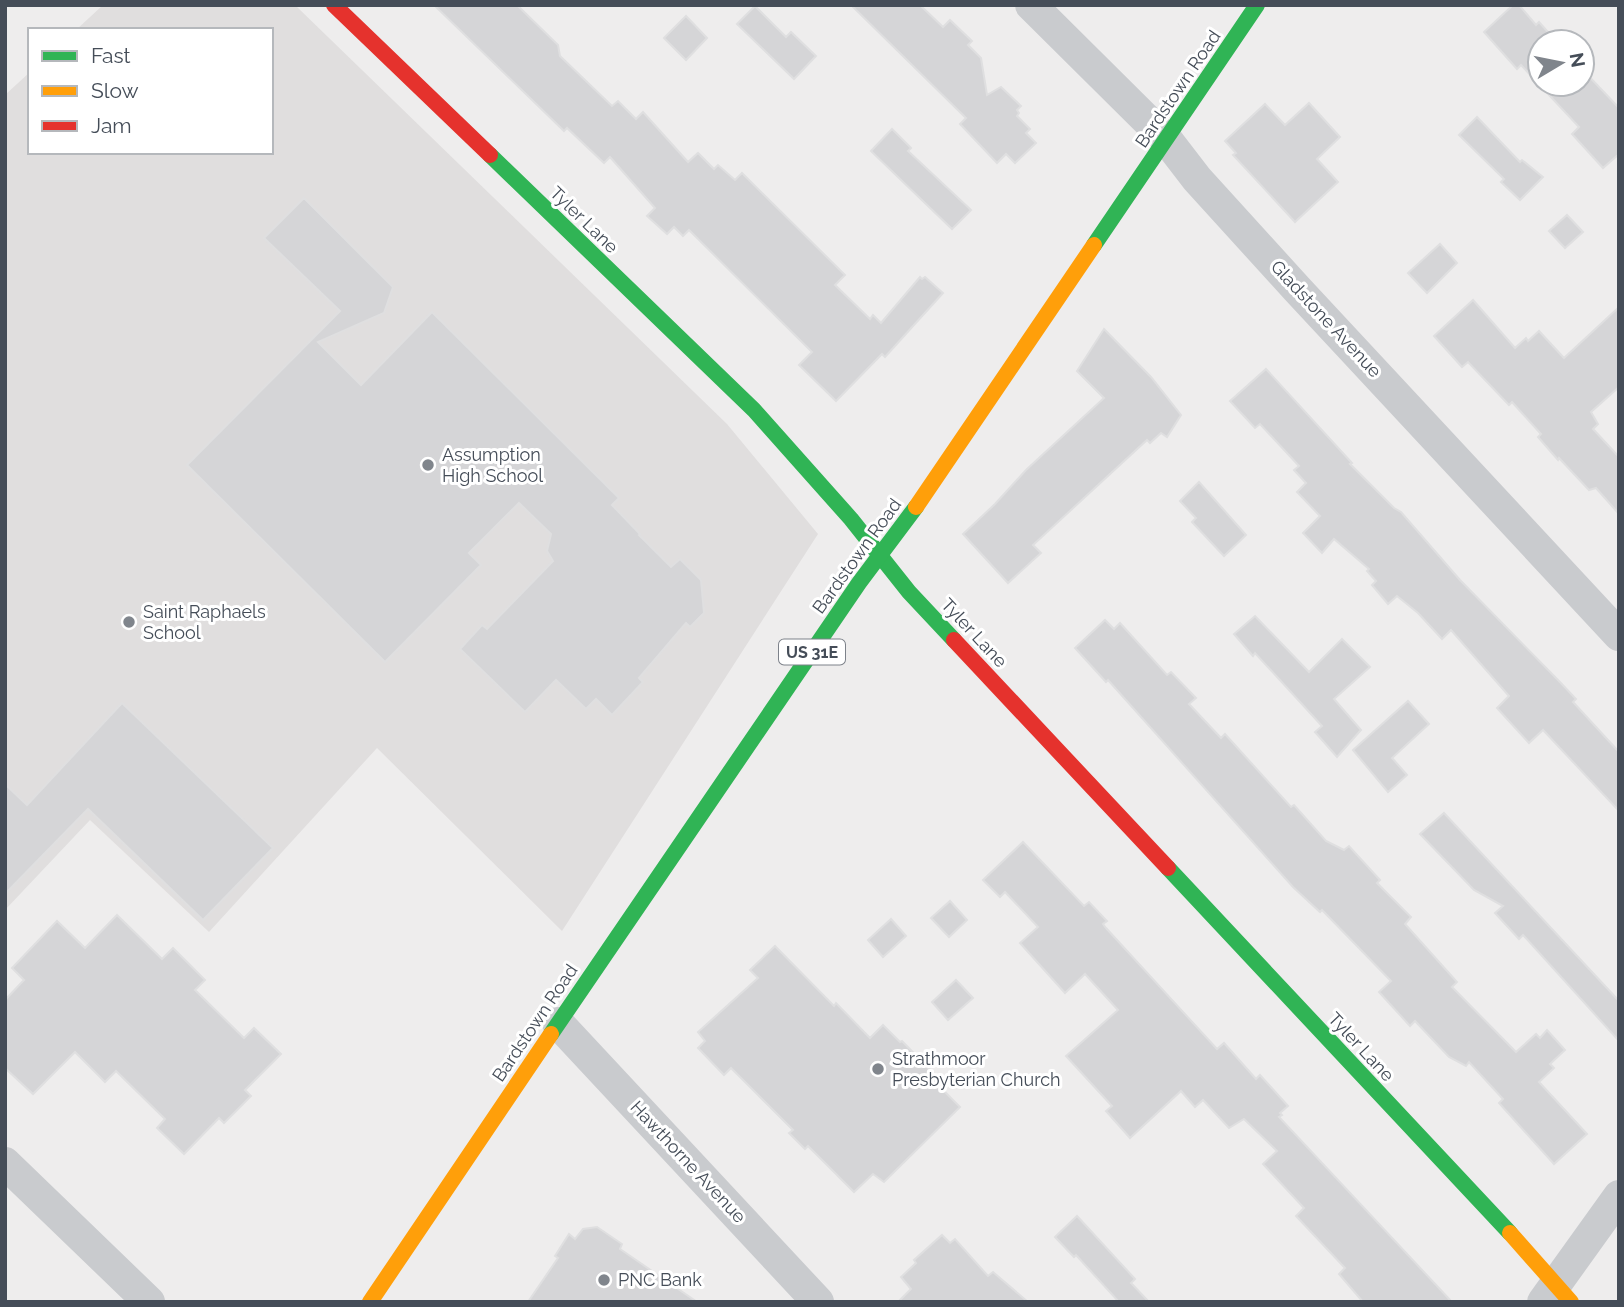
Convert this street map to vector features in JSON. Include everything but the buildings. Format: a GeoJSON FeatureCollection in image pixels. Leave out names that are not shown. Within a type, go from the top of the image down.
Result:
{"type":"FeatureCollection","features":[{"type":"Feature","properties":{"kind":"street","name":"Tyler Lane"},"geometry":{"type":"LineString","coordinates":[[334,5],[754,410],[994,684],[1557,1296]]}},
{"type":"Feature","properties":{"kind":"street","name":"Gladstone Avenue"},"geometry":{"type":"LineString","coordinates":[[1031,5],[1167,139],[1203,186],[1619,635]]}},
{"type":"Feature","properties":{"kind":"street","name":"Bardstown Road"},"geometry":{"type":"LineString","coordinates":[[370,1302],[558,1023],[851,595],[911,515],[1257,5]]}},
{"type":"Feature","properties":{"kind":"street","name":"Hawthorne Avenue"},"geometry":{"type":"LineString","coordinates":[[558,1023],[818,1302]]}},
{"type":"Feature","properties":{"kind":"street"},"geometry":{"type":"LineString","coordinates":[[5,1163],[149,1302]]}},
{"type":"Feature","properties":{"kind":"street"},"geometry":{"type":"LineString","coordinates":[[1557,1296],[1619,1196]]}},
{"type":"Feature","properties":{"kind":"shaded area","name":"Assumption High School"},"geometry":{"type":"Polygon","coordinates":[[[103,5],[295,5],[727,424],[818,534],[562,931],[377,748],[209,932],[90,820],[5,910],[5,95],[28,74],[28,154],[273,154],[273,28],[78,28],[103,5]]]}},
{"type":"Feature","properties":{"kind":"traffic: fast"},"geometry":{"type":"LineString","coordinates":[[1094,245],[1257,5]]}},
{"type":"Feature","properties":{"kind":"traffic: fast"},"geometry":{"type":"LineString","coordinates":[[490,155],[754,410],[851,519],[909,592],[954,640]]}},
{"type":"Feature","properties":{"kind":"traffic: fast"},"geometry":{"type":"LineString","coordinates":[[551,1034],[859,583],[916,507]]}},
{"type":"Feature","properties":{"kind":"traffic: fast"},"geometry":{"type":"LineString","coordinates":[[1168,868],[1510,1233]]}},
{"type":"Feature","properties":{"kind":"traffic: slow"},"geometry":{"type":"LineString","coordinates":[[916,507],[1094,245]]}},
{"type":"Feature","properties":{"kind":"traffic: slow"},"geometry":{"type":"LineString","coordinates":[[370,1302],[551,1034]]}},
{"type":"Feature","properties":{"kind":"traffic: slow"},"geometry":{"type":"LineString","coordinates":[[1510,1233],[1571,1302]]}},
{"type":"Feature","properties":{"kind":"traffic: jam"},"geometry":{"type":"LineString","coordinates":[[334,5],[490,155]]}},
{"type":"Feature","properties":{"kind":"traffic: jam"},"geometry":{"type":"LineString","coordinates":[[954,640],[1168,868]]}},
{"type":"Feature","properties":{"kind":"place","name":"Assumption High School"},"geometry":{"type":"Point","coordinates":[428,465]}},
{"type":"Feature","properties":{"kind":"place","name":"Saint Raphaels School"},"geometry":{"type":"Point","coordinates":[129,622]}},
{"type":"Feature","properties":{"kind":"place","name":"Strathmoor Presbyterian Church"},"geometry":{"type":"Point","coordinates":[878,1069]}},
{"type":"Feature","properties":{"kind":"place","name":"PNC Bank"},"geometry":{"type":"Point","coordinates":[604,1280]}}]}
